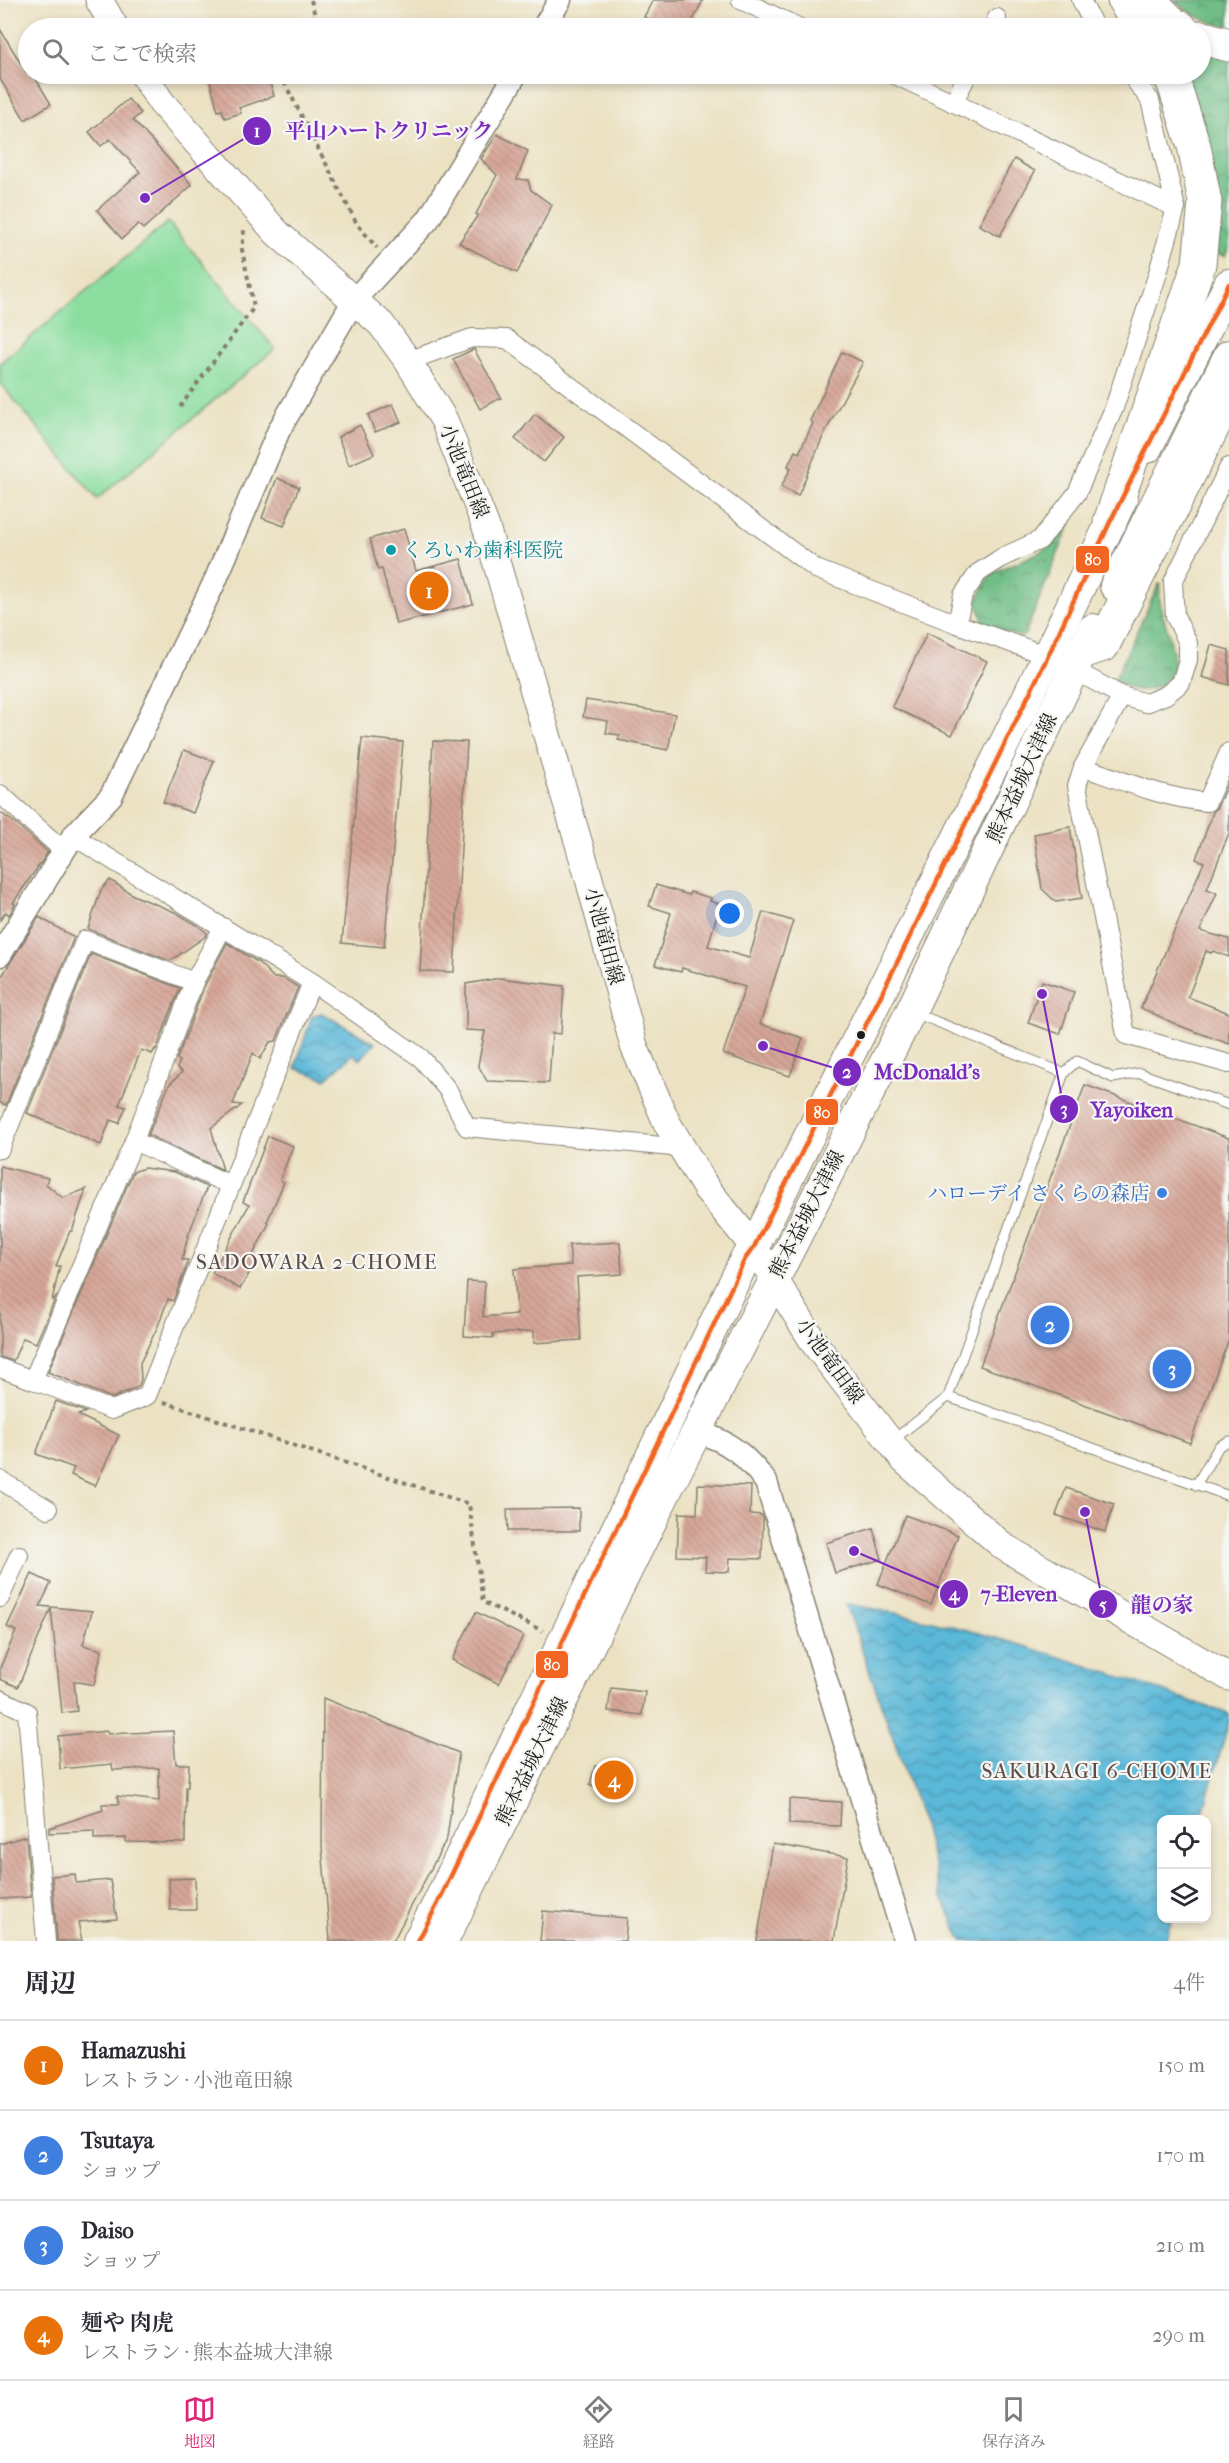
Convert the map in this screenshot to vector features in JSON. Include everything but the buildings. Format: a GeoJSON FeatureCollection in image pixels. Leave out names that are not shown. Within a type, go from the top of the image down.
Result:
{"type":"FeatureCollection","features":[{"type":"Feature","properties":{"kind":"highway"},"geometry":{"type":"LineString","coordinates":[[1124,0],[1134,18]]}},
{"type":"Feature","properties":{"kind":"highway"},"geometry":{"type":"LineString","coordinates":[[1149,0],[1166,18]]}},
{"type":"Feature","properties":{"kind":"highway"},"geometry":{"type":"LineString","coordinates":[[1211,40],[1229,45]]}},
{"type":"Feature","properties":{"kind":"highway"},"geometry":{"type":"LineString","coordinates":[[1110,522],[1199,264],[1205,202],[1194,146],[1174,84]]}},
{"type":"Feature","properties":{"kind":"highway"},"geometry":{"type":"LineString","coordinates":[[1067,659],[1103,645],[1229,395]]}},
{"type":"Feature","properties":{"kind":"main road"},"geometry":{"type":"LineString","coordinates":[[99,0],[109,18]]}},
{"type":"Feature","properties":{"kind":"main road","name":"小池竜田線"},"geometry":{"type":"LineString","coordinates":[[149,84],[161,102],[277,233],[381,324],[408,361],[444,420],[486,527],[588,875],[634,1046],[668,1123],[706,1188],[754,1247],[814,1344],[905,1461],[1004,1547],[1229,1677]]}},
{"type":"Feature","properties":{"kind":"main road","name":"熊本益城大津線"},"geometry":{"type":"LineString","coordinates":[[443,1941],[910,1011],[1067,659],[1110,522],[1229,284]]}},
{"type":"Feature","properties":{"kind":"main road","name":"熊本益城大津線"},"geometry":{"type":"LineString","coordinates":[[418,1941],[745,1259],[754,1247],[1229,354]]}},
{"type":"Feature","properties":{"kind":"street"},"geometry":{"type":"LineString","coordinates":[[549,18],[560,0]]}},
{"type":"Feature","properties":{"kind":"street"},"geometry":{"type":"LineString","coordinates":[[741,0],[779,18]]}},
{"type":"Feature","properties":{"kind":"street"},"geometry":{"type":"LineString","coordinates":[[1081,0],[1090,18]]}},
{"type":"Feature","properties":{"kind":"street"},"geometry":{"type":"LineString","coordinates":[[0,955],[68,844],[111,796],[215,581],[279,430],[354,300],[428,220],[510,84]]}},
{"type":"Feature","properties":{"kind":"street"},"geometry":{"type":"LineString","coordinates":[[914,84],[1176,208]]}},
{"type":"Feature","properties":{"kind":"street"},"geometry":{"type":"LineString","coordinates":[[953,103],[963,84]]}},
{"type":"Feature","properties":{"kind":"street"},"geometry":{"type":"LineString","coordinates":[[957,624],[963,595],[978,573],[1003,557],[1040,540],[1077,493],[1114,408],[1176,208],[1150,100],[1138,84]]}},
{"type":"Feature","properties":{"kind":"street"},"geometry":{"type":"LineString","coordinates":[[408,361],[471,338],[507,339],[816,569],[957,624],[1067,659],[1122,696],[1146,703],[1166,695],[1181,683],[1188,660],[1188,643],[1175,616],[1173,582],[1229,467]]}},
{"type":"Feature","properties":{"kind":"street"},"geometry":{"type":"LineString","coordinates":[[1122,696],[1083,767],[1077,786],[1126,1035],[1229,1064]]}},
{"type":"Feature","properties":{"kind":"street"},"geometry":{"type":"LineString","coordinates":[[1083,767],[1184,800],[1207,802],[1229,752]]}},
{"type":"Feature","properties":{"kind":"street"},"geometry":{"type":"LineString","coordinates":[[0,794],[68,844],[223,927],[312,982],[421,1058],[448,1090],[467,1127],[682,1148]]}},
{"type":"Feature","properties":{"kind":"street"},"geometry":{"type":"LineString","coordinates":[[33,1380],[134,1141],[194,982],[223,927]]}},
{"type":"Feature","properties":{"kind":"street"},"geometry":{"type":"LineString","coordinates":[[0,1149],[85,940],[194,982]]}},
{"type":"Feature","properties":{"kind":"street"},"geometry":{"type":"LineString","coordinates":[[0,1368],[112,1410],[147,1396],[312,982]]}},
{"type":"Feature","properties":{"kind":"street"},"geometry":{"type":"LineString","coordinates":[[134,1141],[230,1185]]}},
{"type":"Feature","properties":{"kind":"street"},"geometry":{"type":"LineString","coordinates":[[697,1432],[718,1438],[748,1459],[766,1482],[905,1941]]}},
{"type":"Feature","properties":{"kind":"street"},"geometry":{"type":"LineString","coordinates":[[0,1480],[48,1509]]}},
{"type":"Feature","properties":{"kind":"street"},"geometry":{"type":"LineString","coordinates":[[0,1598],[19,1555]]}},
{"type":"Feature","properties":{"kind":"street"},"geometry":{"type":"LineString","coordinates":[[0,1699],[27,1712],[46,1941]]}},
{"type":"Feature","properties":{"kind":"lane"},"geometry":{"type":"LineString","coordinates":[[910,1011],[1064,1073]]}},
{"type":"Feature","properties":{"kind":"lane"},"geometry":{"type":"LineString","coordinates":[[890,1442],[948,1397],[1064,1073],[1077,1061],[1113,1078],[1140,1073],[1229,1105]]}},
{"type":"Feature","properties":{"kind":"lane"},"geometry":{"type":"LineString","coordinates":[[948,1397],[1229,1496]]}},
{"type":"Feature","properties":{"kind":"lane"},"geometry":{"type":"LineString","coordinates":[[1196,1485],[1219,1446],[1229,1441]]}},
{"type":"Feature","properties":{"kind":"path"},"geometry":{"type":"LineString","coordinates":[[311,0],[316,18]]}},
{"type":"Feature","properties":{"kind":"path"},"geometry":{"type":"LineString","coordinates":[[285,84],[357,224],[389,263]]}},
{"type":"Feature","properties":{"kind":"path"},"geometry":{"type":"LineString","coordinates":[[180,407],[254,308],[242,250],[246,199]]}},
{"type":"Feature","properties":{"kind":"path"},"geometry":{"type":"LineString","coordinates":[[147,1396],[469,1504],[483,1602],[563,1641]]}},
{"type":"Feature","properties":{"kind":"green space"},"geometry":{"type":"Polygon","coordinates":[[[1173,0],[1229,0],[1229,26],[1213,23],[1211,18],[1201,18],[1173,0]]]}},
{"type":"Feature","properties":{"kind":"green space"},"geometry":{"type":"Polygon","coordinates":[[[1211,50],[1229,55],[1229,247],[1225,256],[1209,251],[1174,84],[1211,84],[1211,50]]]}},
{"type":"Feature","properties":{"kind":"green space"},"geometry":{"type":"Polygon","coordinates":[[[168,222],[275,349],[97,499],[0,383],[0,363],[168,222]]]}},
{"type":"Feature","properties":{"kind":"green space"},"geometry":{"type":"Polygon","coordinates":[[[1073,517],[1025,634],[1021,637],[983,625],[976,603],[990,575],[1046,548],[1056,541],[1073,517]]]}},
{"type":"Feature","properties":{"kind":"green space"},"geometry":{"type":"Polygon","coordinates":[[[1161,584],[1162,611],[1174,667],[1169,678],[1158,686],[1146,690],[1130,688],[1114,681],[1161,584]]]}},
{"type":"Feature","properties":{"kind":"water"},"geometry":{"type":"Polygon","coordinates":[[[321,1013],[375,1043],[360,1060],[353,1054],[326,1079],[295,1068],[312,1016],[321,1013]]]}},
{"type":"Feature","properties":{"kind":"water"},"geometry":{"type":"Polygon","coordinates":[[[846,1604],[944,1624],[992,1637],[1088,1666],[1229,1714],[1229,1722],[1202,1815],[1157,1815],[1157,1923],[1171,1923],[1165,1941],[962,1941],[941,1895],[922,1821],[846,1604]]]}},
{"type":"Feature","properties":{"kind":"transit line","name":"80"},"geometry":{"type":"LineString","coordinates":[[418,1941],[745,1259],[754,1247],[882,993],[1048,656],[1110,522],[1229,284]]}},
{"type":"Feature","properties":{"kind":"place","name":"平山ハートクリニック"},"geometry":{"type":"Point","coordinates":[145,198]}},
{"type":"Feature","properties":{"kind":"place","name":"くろいわ歯科医院"},"geometry":{"type":"Point","coordinates":[391,550]}},
{"type":"Feature","properties":{"kind":"place","name":"Hamazushi"},"geometry":{"type":"Point","coordinates":[429,591]}},
{"type":"Feature","properties":{"kind":"place","name":"Yayoiken"},"geometry":{"type":"Point","coordinates":[1042,994]}},
{"type":"Feature","properties":{"kind":"place","name":"McDonald's"},"geometry":{"type":"Point","coordinates":[763,1046]}},
{"type":"Feature","properties":{"kind":"place","name":"ハローデイ さくらの森店"},"geometry":{"type":"Point","coordinates":[1162,1193]}},
{"type":"Feature","properties":{"kind":"place","name":"Tsutaya"},"geometry":{"type":"Point","coordinates":[1050,1325]}},
{"type":"Feature","properties":{"kind":"place","name":"Daiso"},"geometry":{"type":"Point","coordinates":[1172,1369]}},
{"type":"Feature","properties":{"kind":"place","name":"龍の家"},"geometry":{"type":"Point","coordinates":[1085,1512]}},
{"type":"Feature","properties":{"kind":"place","name":"7-Eleven"},"geometry":{"type":"Point","coordinates":[854,1551]}},
{"type":"Feature","properties":{"kind":"place","name":"麺や 肉虎"},"geometry":{"type":"Point","coordinates":[614,1780]}},
{"type":"Feature","properties":{"kind":"district","name":"SADOWARA 2-CHOME"},"geometry":{"type":"Point","coordinates":[317,1262]}},
{"type":"Feature","properties":{"kind":"district","name":"SAKURAGI 6-CHOME"},"geometry":{"type":"Point","coordinates":[1097,1771]}}]}
